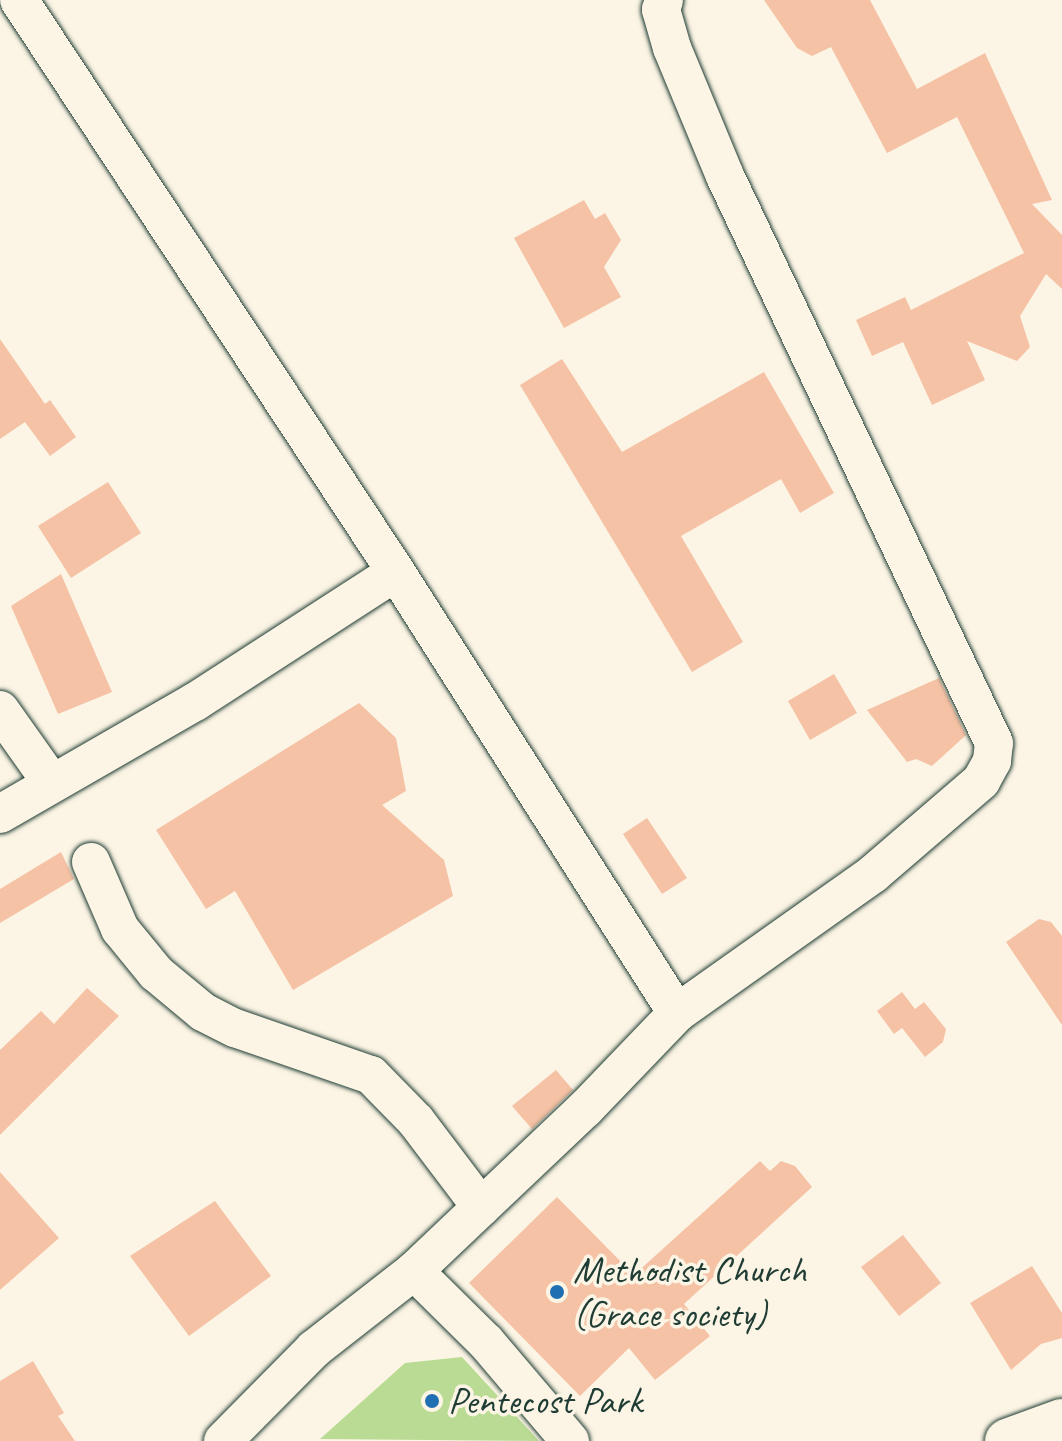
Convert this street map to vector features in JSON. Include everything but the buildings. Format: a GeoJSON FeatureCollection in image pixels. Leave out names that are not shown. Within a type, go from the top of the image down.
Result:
{"type":"FeatureCollection","features":[{"type":"Feature","properties":{"kind":"street"},"geometry":{"type":"LineString","coordinates":[[19,0],[396,572],[677,1013]]}},
{"type":"Feature","properties":{"kind":"street"},"geometry":{"type":"LineString","coordinates":[[223,1441],[314,1349],[414,1271],[677,1013],[873,874],[981,781],[992,761],[994,743],[725,176],[672,48],[661,10],[664,0]]}},
{"type":"Feature","properties":{"kind":"street"},"geometry":{"type":"LineString","coordinates":[[0,814],[195,702],[396,572]]}},
{"type":"Feature","properties":{"kind":"street"},"geometry":{"type":"LineString","coordinates":[[0,710],[51,782]]}},
{"type":"Feature","properties":{"kind":"street"},"geometry":{"type":"LineString","coordinates":[[91,862],[120,929],[156,973],[203,1012],[235,1028],[371,1075],[416,1121],[481,1207]]}},
{"type":"Feature","properties":{"kind":"street"},"geometry":{"type":"LineString","coordinates":[[414,1271],[486,1342],[570,1441]]}},
{"type":"Feature","properties":{"kind":"street"},"geometry":{"type":"LineString","coordinates":[[1007,1441],[1062,1421]]}},
{"type":"Feature","properties":{"kind":"green space","name":"Pentecost Park"},"geometry":{"type":"Polygon","coordinates":[[[462,1357],[539,1441],[320,1439],[405,1363],[462,1357]]]}},
{"type":"Feature","properties":{"kind":"place","name":"Methodist Church (Grace society)"},"geometry":{"type":"Point","coordinates":[557,1292]}},
{"type":"Feature","properties":{"kind":"place","name":"Pentecost Park"},"geometry":{"type":"Point","coordinates":[432,1401]}}]}
